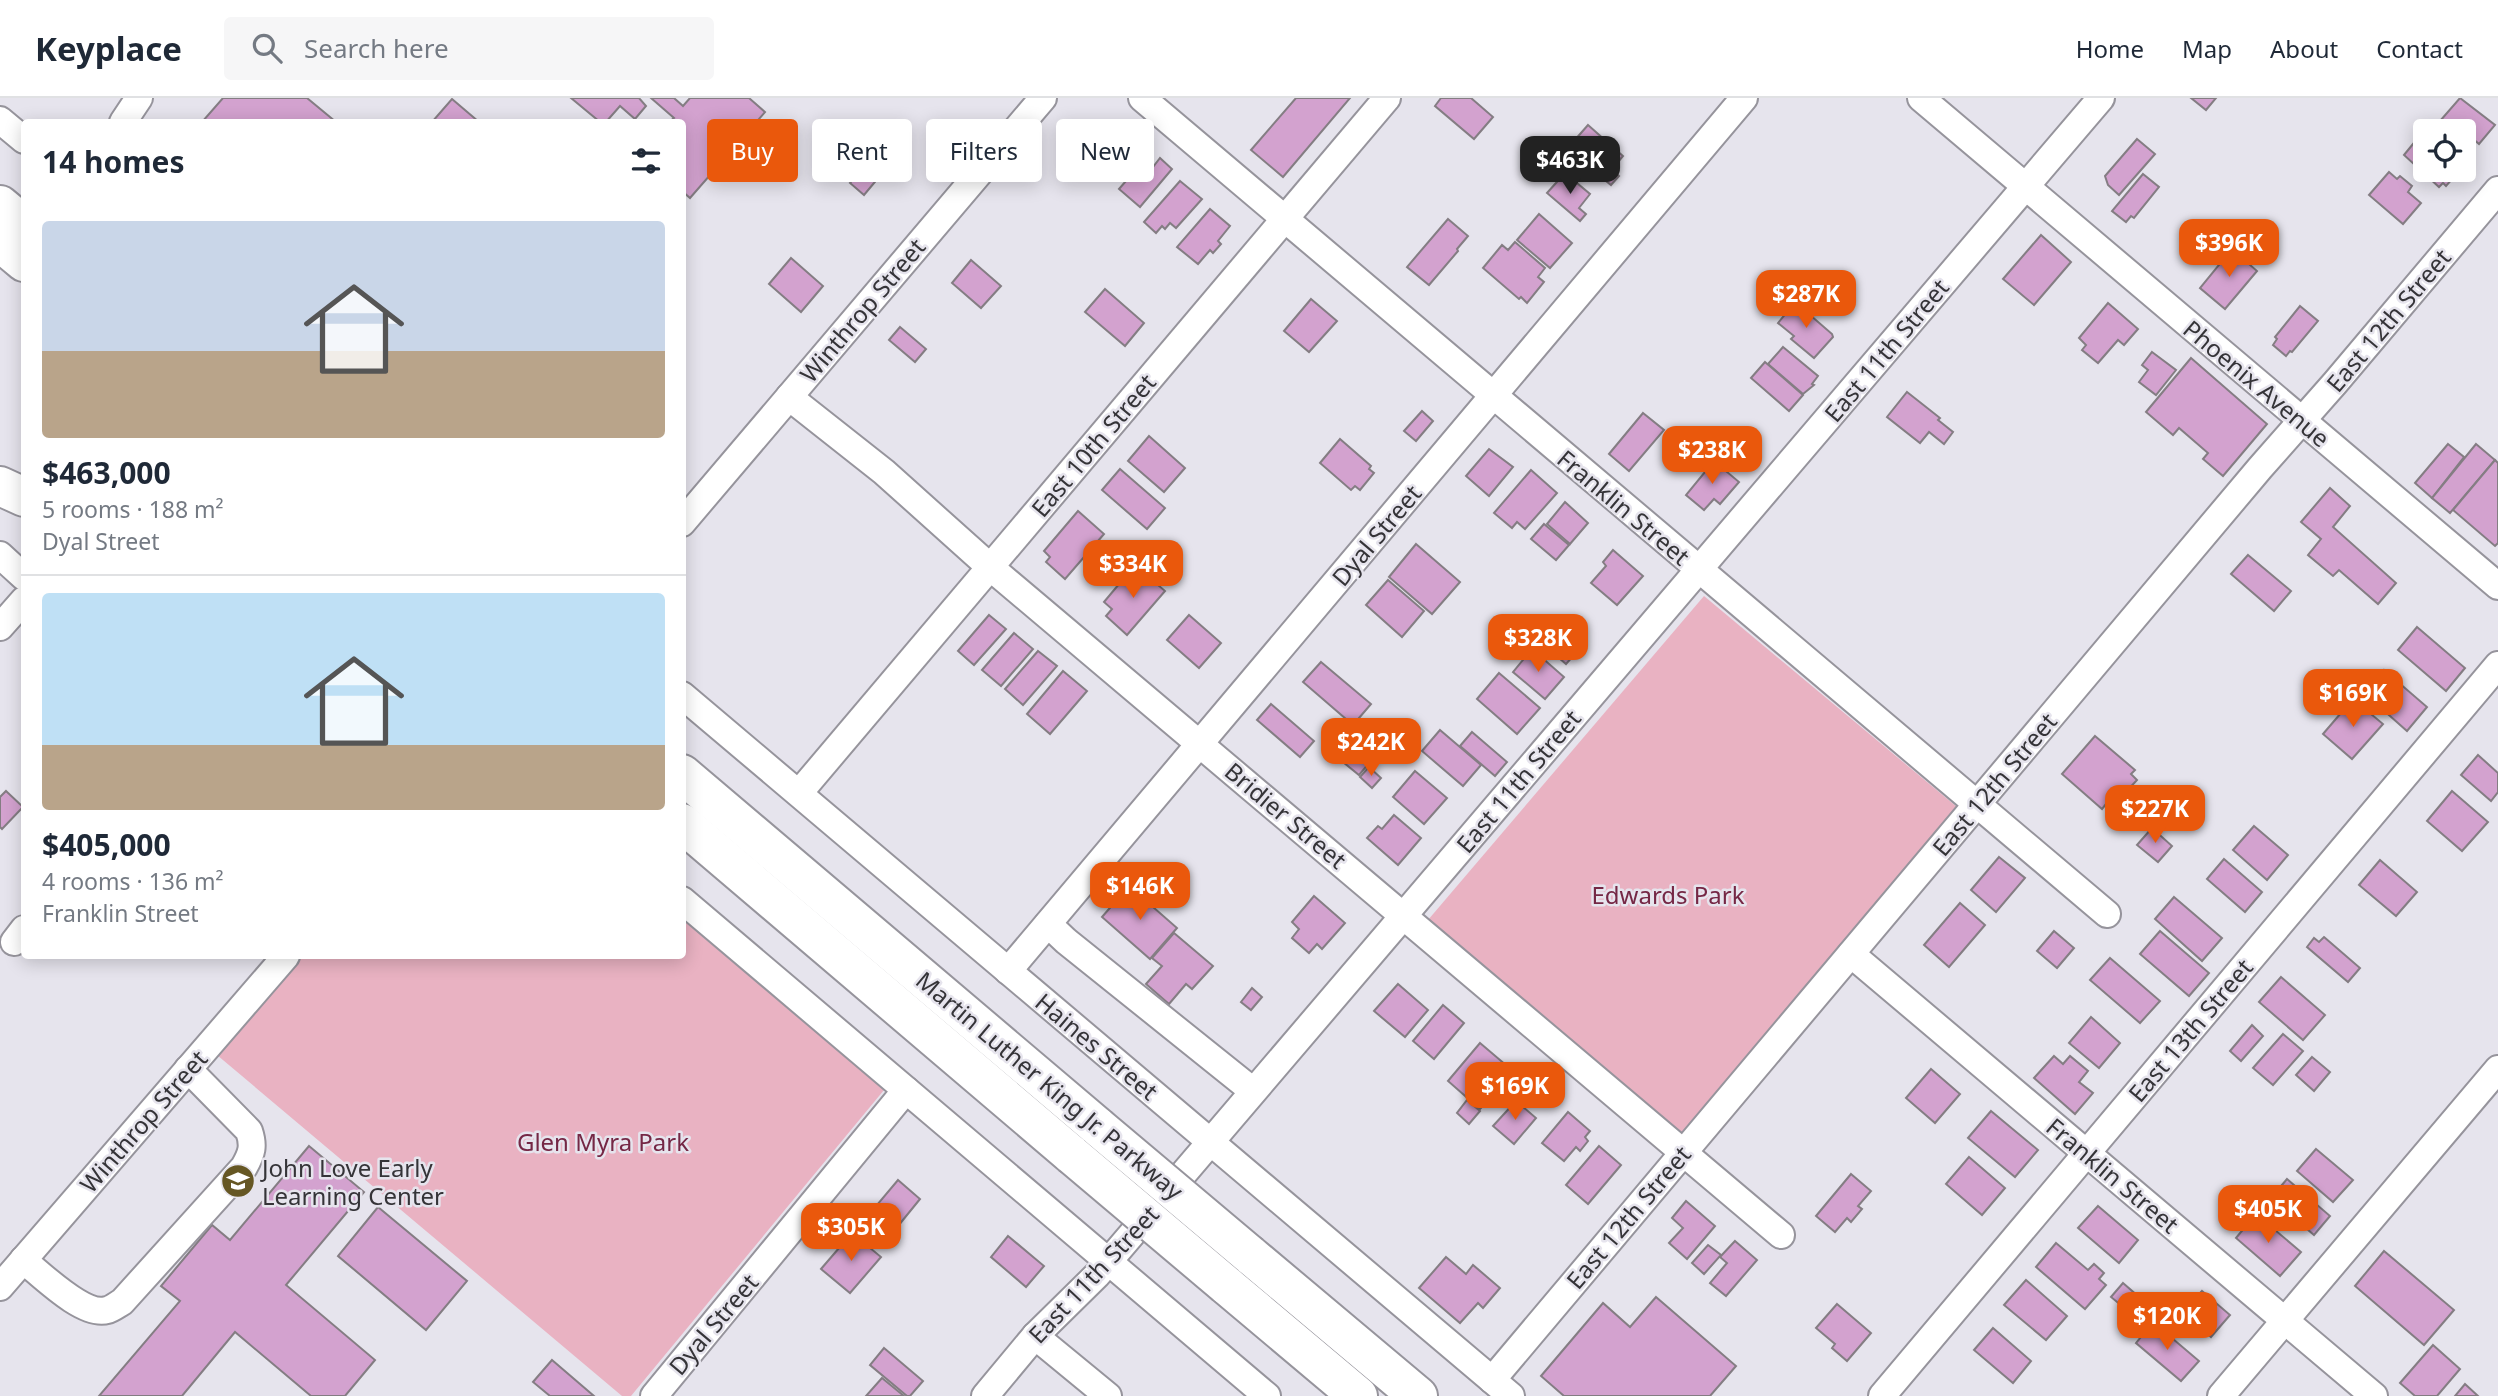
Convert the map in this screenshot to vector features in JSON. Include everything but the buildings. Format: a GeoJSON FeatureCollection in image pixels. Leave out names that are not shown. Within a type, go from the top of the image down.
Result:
{"type":"FeatureCollection","features":[{"type":"Feature","properties":{"kind":"highway"},"geometry":{"type":"LineString","coordinates":[[0,205],[21,222]]}},
{"type":"Feature","properties":{"kind":"highway"},"geometry":{"type":"LineString","coordinates":[[0,242],[21,260]]}},
{"type":"Feature","properties":{"kind":"highway"},"geometry":{"type":"LineString","coordinates":[[0,486],[21,496]]}},
{"type":"Feature","properties":{"kind":"highway","name":"Martin Luther King Jr. Parkway"},"geometry":{"type":"LineString","coordinates":[[686,777],[1418,1396]]}},
{"type":"Feature","properties":{"kind":"highway","name":"Martin Luther King Jr. Parkway"},"geometry":{"type":"LineString","coordinates":[[686,826],[1358,1396]]}},
{"type":"Feature","properties":{"kind":"street"},"geometry":{"type":"LineString","coordinates":[[125,119],[139,98]]}},
{"type":"Feature","properties":{"kind":"street","name":"Winthrop Street"},"geometry":{"type":"LineString","coordinates":[[686,518],[1043,98]]}},
{"type":"Feature","properties":{"kind":"street","name":"Franklin Street"},"geometry":{"type":"LineString","coordinates":[[1142,98],[2107,914]]}},
{"type":"Feature","properties":{"kind":"street","name":"East 10th Street"},"geometry":{"type":"LineString","coordinates":[[799,793],[1387,98]]}},
{"type":"Feature","properties":{"kind":"street","name":"Dyal Street"},"geometry":{"type":"LineString","coordinates":[[1008,971],[1744,98]]}},
{"type":"Feature","properties":{"kind":"street","name":"Phoenix Avenue"},"geometry":{"type":"LineString","coordinates":[[1921,98],[2498,586]]}},
{"type":"Feature","properties":{"kind":"street","name":"East 11th Street"},"geometry":{"type":"LineString","coordinates":[[985,1396],[1035,1336],[1108,1261],[2101,98]]}},
{"type":"Feature","properties":{"kind":"street"},"geometry":{"type":"LineString","coordinates":[[0,120],[21,138]]}},
{"type":"Feature","properties":{"kind":"street","name":"East 12th Street"},"geometry":{"type":"LineString","coordinates":[[1502,1388],[1683,1151],[2498,190]]}},
{"type":"Feature","properties":{"kind":"street","name":"Bridier Street"},"geometry":{"type":"LineString","coordinates":[[789,397],[884,472],[990,567],[1781,1235]]}},
{"type":"Feature","properties":{"kind":"street"},"geometry":{"type":"LineString","coordinates":[[0,555],[21,573]]}},
{"type":"Feature","properties":{"kind":"street"},"geometry":{"type":"LineString","coordinates":[[0,627],[21,603]]}},
{"type":"Feature","properties":{"kind":"street","name":"East 13th Street"},"geometry":{"type":"LineString","coordinates":[[1882,1396],[2498,665]]}},
{"type":"Feature","properties":{"kind":"street","name":"Haines Street"},"geometry":{"type":"LineString","coordinates":[[686,698],[1502,1388]]}},
{"type":"Feature","properties":{"kind":"street"},"geometry":{"type":"LineString","coordinates":[[686,903],[1267,1396]]}},
{"type":"Feature","properties":{"kind":"street"},"geometry":{"type":"LineString","coordinates":[[1048,923],[1066,941],[1253,1091]]}},
{"type":"Feature","properties":{"kind":"street","name":"Franklin Street"},"geometry":{"type":"LineString","coordinates":[[1851,954],[2374,1396]]}},
{"type":"Feature","properties":{"kind":"street","name":"Winthrop Street"},"geometry":{"type":"LineString","coordinates":[[0,1287],[283,959]]}},
{"type":"Feature","properties":{"kind":"street"},"geometry":{"type":"LineString","coordinates":[[23,1260],[78,1304],[91,1310],[107,1311],[122,1302],[244,1167],[252,1154],[253,1143],[249,1131],[188,1069]]}},
{"type":"Feature","properties":{"kind":"street"},"geometry":{"type":"LineString","coordinates":[[2221,1396],[2498,1069]]}},
{"type":"Feature","properties":{"kind":"street","name":"Dyal Street"},"geometry":{"type":"LineString","coordinates":[[654,1396],[906,1090]]}},
{"type":"Feature","properties":{"kind":"street"},"geometry":{"type":"LineString","coordinates":[[1035,1336],[1108,1396]]}},
{"type":"Feature","properties":{"kind":"green space","name":"Edwards Park"},"geometry":{"type":"Polygon","coordinates":[[[1704,596],[1957,807],[1683,1134],[1428,920],[1704,596]]]}},
{"type":"Feature","properties":{"kind":"green space","name":"Glen Myra Park"},"geometry":{"type":"Polygon","coordinates":[[[686,923],[884,1090],[631,1396],[622,1396],[217,1055],[300,959],[686,959],[686,923]]]}},
{"type":"Feature","properties":{"kind":"place","name":"John Love Early Learning Center"},"geometry":{"type":"Point","coordinates":[238,1181]}}]}
